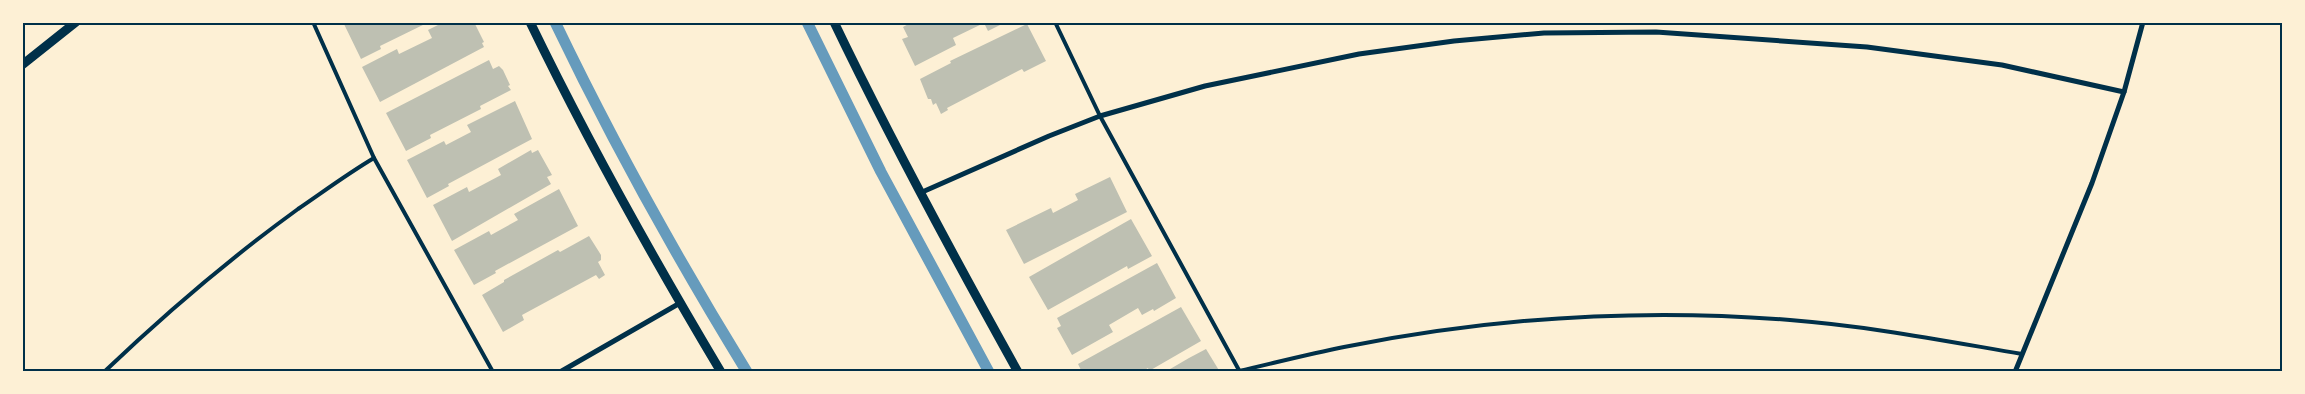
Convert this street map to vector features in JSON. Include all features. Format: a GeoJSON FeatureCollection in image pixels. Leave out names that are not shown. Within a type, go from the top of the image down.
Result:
{"type":"FeatureCollection","features":[{"type":"Feature","properties":{"kind":"street"},"geometry":{"type":"LineString","coordinates":[[22,65],[76,22]]}},
{"type":"Feature","properties":{"kind":"street"},"geometry":{"type":"LineString","coordinates":[[530,22],[602,164],[680,304],[721,372]]}},
{"type":"Feature","properties":{"kind":"street"},"geometry":{"type":"LineString","coordinates":[[834,22],[865,88],[920,193],[1018,372]]}},
{"type":"Feature","properties":{"kind":"street"},"geometry":{"type":"LineString","coordinates":[[2015,372],[2092,183],[2124,92],[2143,22]]}},
{"type":"Feature","properties":{"kind":"street"},"geometry":{"type":"LineString","coordinates":[[920,193],[1049,136],[1100,116],[1205,86],[1359,54],[1454,41],[1544,33],[1656,32],[1867,47],[2002,65],[2124,92]]}},
{"type":"Feature","properties":{"kind":"street"},"geometry":{"type":"LineString","coordinates":[[560,372],[680,304]]}},
{"type":"Feature","properties":{"kind":"lane"},"geometry":{"type":"LineString","coordinates":[[313,22],[374,158],[493,372]]}},
{"type":"Feature","properties":{"kind":"lane"},"geometry":{"type":"LineString","coordinates":[[1055,22],[1100,116],[1239,371],[1344,347],[1426,334],[1560,318],[1642,316],[1790,320],[1866,328],[2022,354]]}},
{"type":"Feature","properties":{"kind":"lane"},"geometry":{"type":"LineString","coordinates":[[104,372],[198,286],[257,239],[351,172],[374,158]]}},
{"type":"Feature","properties":{"kind":"building"},"geometry":{"type":"Polygon","coordinates":[[[343,22],[429,22],[380,46],[381,49],[361,59],[343,22]]]}},
{"type":"Feature","properties":{"kind":"building"},"geometry":{"type":"Polygon","coordinates":[[[444,22],[474,22],[484,42],[482,43],[484,47],[380,102],[362,67],[397,49],[399,54],[432,38],[428,30],[444,22]]]}},
{"type":"Feature","properties":{"kind":"building"},"geometry":{"type":"Polygon","coordinates":[[[912,22],[1006,22],[988,31],[984,23],[953,38],[956,45],[915,66],[902,39],[908,37],[903,27],[912,22]]]}},
{"type":"Feature","properties":{"kind":"building"},"geometry":{"type":"Polygon","coordinates":[[[1027,24],[1046,61],[1024,72],[1022,69],[947,108],[948,110],[941,114],[936,103],[933,105],[931,99],[928,99],[920,79],[951,63],[950,61],[1027,24]]]}},
{"type":"Feature","properties":{"kind":"building"},"geometry":{"type":"Polygon","coordinates":[[[489,60],[493,69],[499,66],[503,70],[511,90],[480,106],[481,109],[430,135],[431,138],[406,151],[386,113],[489,60]]]}},
{"type":"Feature","properties":{"kind":"building"},"geometry":{"type":"Polygon","coordinates":[[[515,101],[532,139],[448,184],[449,186],[427,198],[407,160],[444,141],[446,145],[471,132],[467,125],[515,101]]]}},
{"type":"Feature","properties":{"kind":"building"},"geometry":{"type":"Polygon","coordinates":[[[531,150],[532,153],[538,150],[552,175],[547,177],[551,184],[452,241],[433,205],[467,187],[469,192],[501,175],[498,169],[531,150]]]}},
{"type":"Feature","properties":{"kind":"building"},"geometry":{"type":"Polygon","coordinates":[[[1110,177],[1127,212],[1024,264],[1006,230],[1051,208],[1053,213],[1078,200],[1075,194],[1110,177]]]}},
{"type":"Feature","properties":{"kind":"building"},"geometry":{"type":"Polygon","coordinates":[[[559,189],[578,226],[495,271],[496,273],[474,285],[454,250],[489,231],[491,235],[518,220],[514,214],[559,189]]]}},
{"type":"Feature","properties":{"kind":"building"},"geometry":{"type":"Polygon","coordinates":[[[1131,219],[1152,256],[1128,269],[1127,266],[1048,310],[1029,277],[1131,219]]]}},
{"type":"Feature","properties":{"kind":"building"},"geometry":{"type":"Polygon","coordinates":[[[589,236],[601,255],[601,260],[598,262],[605,275],[599,279],[596,275],[522,315],[524,320],[503,332],[482,295],[504,282],[504,280],[558,250],[560,252],[589,236]]]}},
{"type":"Feature","properties":{"kind":"building"},"geometry":{"type":"Polygon","coordinates":[[[1157,263],[1176,298],[1154,311],[1153,309],[1142,315],[1138,308],[1109,325],[1113,332],[1072,355],[1057,328],[1061,326],[1057,318],[1157,263]]]}},
{"type":"Feature","properties":{"kind":"building"},"geometry":{"type":"Polygon","coordinates":[[[1181,307],[1201,341],[1149,371],[1148,368],[1141,372],[1079,372],[1081,370],[1078,364],[1181,307]]]}},
{"type":"Feature","properties":{"kind":"building"},"geometry":{"type":"Polygon","coordinates":[[[1206,349],[1220,372],[1165,372],[1189,358],[1206,349]]]}},
{"type":"Feature","properties":{"kind":"waterway"},"geometry":{"type":"LineString","coordinates":[[555,22],[646,200],[747,372]]}},
{"type":"Feature","properties":{"kind":"waterway"},"geometry":{"type":"LineString","coordinates":[[807,22],[881,172],[989,372]]}}]}
